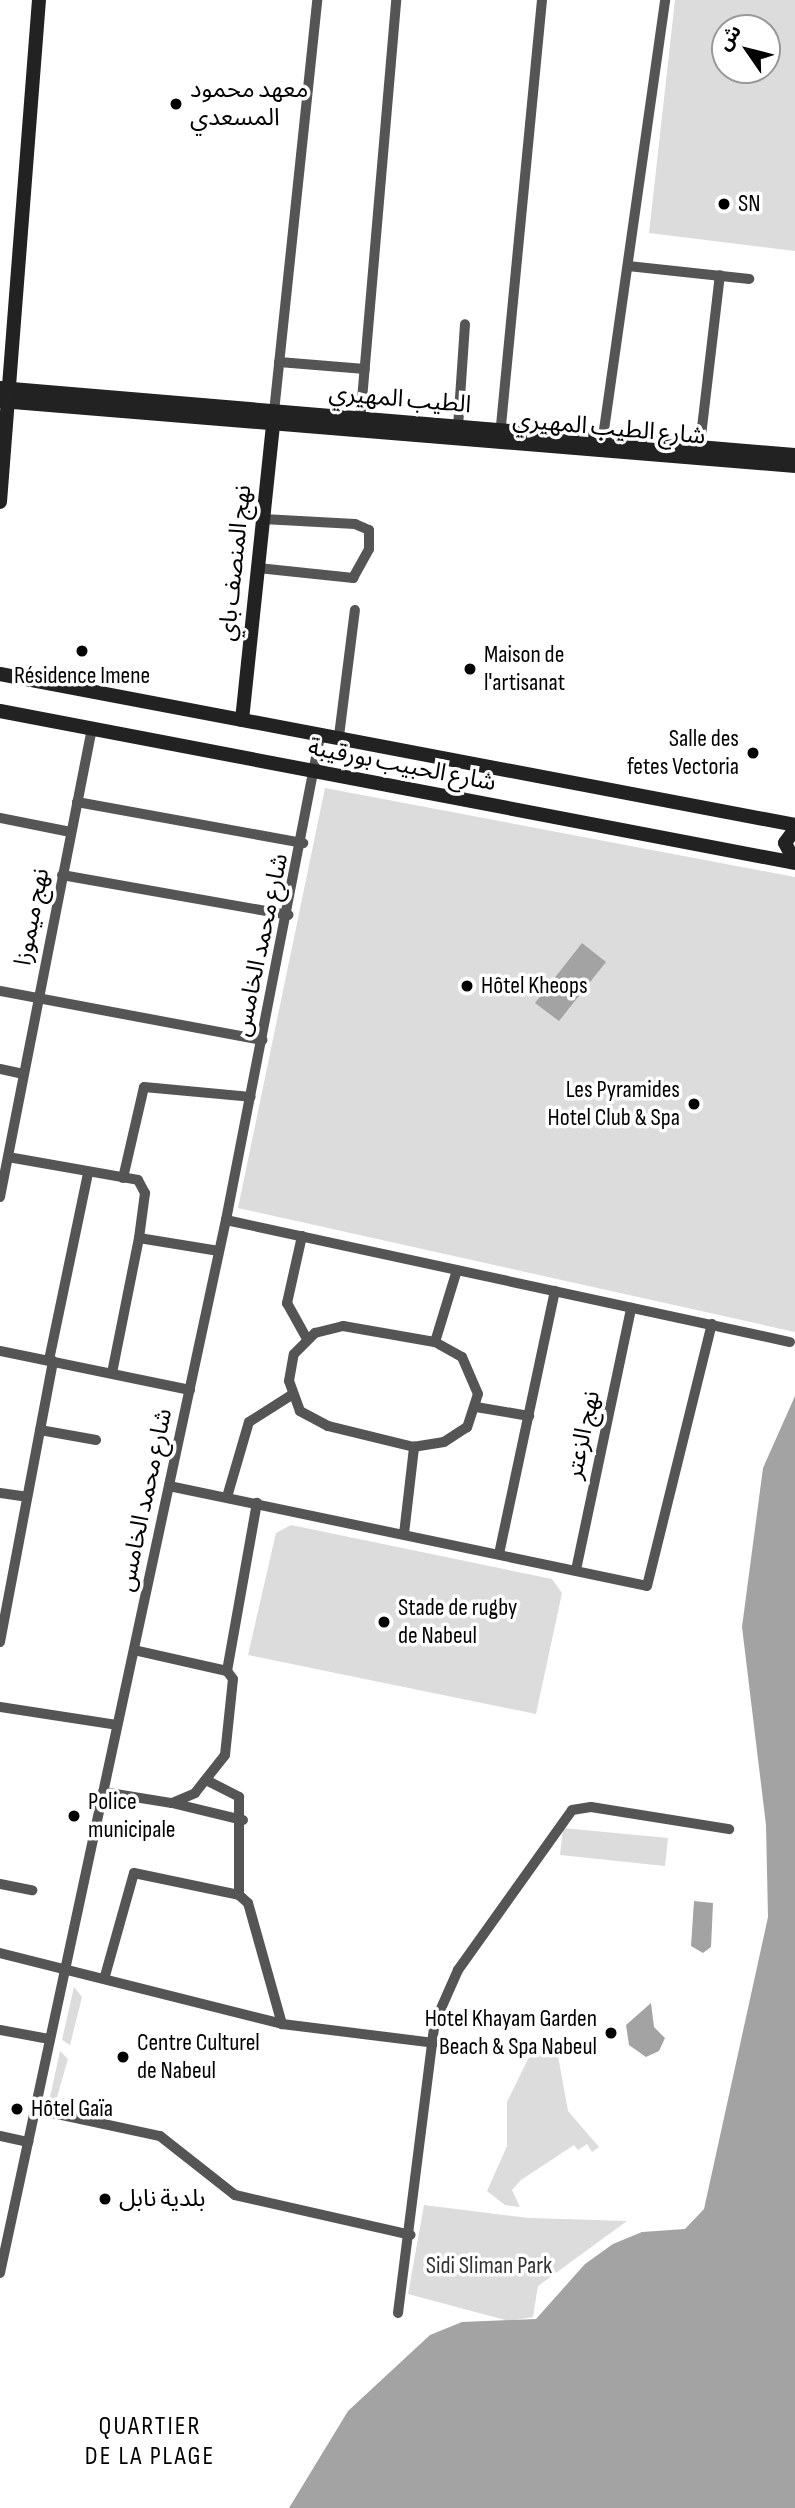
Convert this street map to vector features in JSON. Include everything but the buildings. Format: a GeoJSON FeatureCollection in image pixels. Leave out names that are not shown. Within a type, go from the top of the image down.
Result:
{"type":"FeatureCollection","features":[{"type":"Feature","properties":{"kind":"street"},"geometry":{"type":"LineString","coordinates":[[0,502],[6,395],[39,0]]}},
{"type":"Feature","properties":{"kind":"street"},"geometry":{"type":"LineString","coordinates":[[273,417],[317,0]]}},
{"type":"Feature","properties":{"kind":"street"},"geometry":{"type":"LineString","coordinates":[[360,423],[396,0]]}},
{"type":"Feature","properties":{"kind":"street"},"geometry":{"type":"LineString","coordinates":[[500,437],[542,0]]}},
{"type":"Feature","properties":{"kind":"street"},"geometry":{"type":"LineString","coordinates":[[602,445],[664,0]]}},
{"type":"Feature","properties":{"kind":"street"},"geometry":{"type":"LineString","coordinates":[[628,266],[749,279]]}},
{"type":"Feature","properties":{"kind":"street"},"geometry":{"type":"LineString","coordinates":[[699,453],[720,275]]}},
{"type":"Feature","properties":{"kind":"street"},"geometry":{"type":"LineString","coordinates":[[458,427],[465,324]]}},
{"type":"Feature","properties":{"kind":"street"},"geometry":{"type":"LineString","coordinates":[[279,362],[365,369]]}},
{"type":"Feature","properties":{"kind":"street","name":"شارع الطيب المهيري"},"geometry":{"type":"LineString","coordinates":[[6,395],[793,460]]}},
{"type":"Feature","properties":{"kind":"street","name":"نهج المنصف باي"},"geometry":{"type":"LineString","coordinates":[[242,720],[273,417]]}},
{"type":"Feature","properties":{"kind":"street","name":"الطيب المهيري"},"geometry":{"type":"LineString","coordinates":[[360,423],[458,427],[500,437]]}},
{"type":"Feature","properties":{"kind":"street"},"geometry":{"type":"LineString","coordinates":[[258,568],[353,578],[369,549],[369,530],[355,524],[263,519]]}},
{"type":"Feature","properties":{"kind":"street"},"geometry":{"type":"LineString","coordinates":[[339,736],[355,610]]}},
{"type":"Feature","properties":{"kind":"street","name":"شارع الحبيب بورقيبة"},"geometry":{"type":"LineString","coordinates":[[0,674],[339,736],[795,827]]}},
{"type":"Feature","properties":{"kind":"street","name":"شارع الحبيب بورقيبة"},"geometry":{"type":"LineString","coordinates":[[0,710],[795,863]]}},
{"type":"Feature","properties":{"kind":"street","name":"نهج ميموزا"},"geometry":{"type":"LineString","coordinates":[[0,1197],[4,1163],[92,729]]}},
{"type":"Feature","properties":{"kind":"street","name":"شارع محمد الخامس"},"geometry":{"type":"LineString","coordinates":[[0,2273],[226,1220],[303,843],[321,733]]}},
{"type":"Feature","properties":{"kind":"street"},"geometry":{"type":"LineString","coordinates":[[77,802],[303,843]]}},
{"type":"Feature","properties":{"kind":"street"},"geometry":{"type":"LineString","coordinates":[[0,818],[71,832]]}},
{"type":"Feature","properties":{"kind":"street"},"geometry":{"type":"LineString","coordinates":[[795,827],[785,843],[795,863]]}},
{"type":"Feature","properties":{"kind":"street"},"geometry":{"type":"LineString","coordinates":[[62,875],[288,915]]}},
{"type":"Feature","properties":{"kind":"street"},"geometry":{"type":"LineString","coordinates":[[0,991],[262,1040]]}},
{"type":"Feature","properties":{"kind":"street"},"geometry":{"type":"LineString","coordinates":[[0,1069],[23,1074]]}},
{"type":"Feature","properties":{"kind":"street"},"geometry":{"type":"LineString","coordinates":[[123,1178],[144,1087],[251,1097]]}},
{"type":"Feature","properties":{"kind":"street"},"geometry":{"type":"LineString","coordinates":[[4,1163],[123,1178],[145,1187],[139,1238],[112,1373]]}},
{"type":"Feature","properties":{"kind":"street"},"geometry":{"type":"LineString","coordinates":[[0,1642],[88,1173]]}},
{"type":"Feature","properties":{"kind":"street"},"geometry":{"type":"LineString","coordinates":[[226,1220],[790,1342]]}},
{"type":"Feature","properties":{"kind":"street"},"geometry":{"type":"LineString","coordinates":[[302,1236],[287,1303],[307,1339]]}},
{"type":"Feature","properties":{"kind":"street"},"geometry":{"type":"LineString","coordinates":[[139,1238],[219,1251]]}},
{"type":"Feature","properties":{"kind":"street"},"geometry":{"type":"LineString","coordinates":[[435,1342],[457,1270]]}},
{"type":"Feature","properties":{"kind":"street"},"geometry":{"type":"LineString","coordinates":[[499,1554],[555,1291]]}},
{"type":"Feature","properties":{"kind":"street","name":"نهج الزعتر"},"geometry":{"type":"LineString","coordinates":[[576,1570],[631,1308]]}},
{"type":"Feature","properties":{"kind":"street"},"geometry":{"type":"LineString","coordinates":[[169,1486],[643,1586],[651,1578],[712,1324]]}},
{"type":"Feature","properties":{"kind":"street"},"geometry":{"type":"LineString","coordinates":[[343,1326],[435,1342],[471,1367],[476,1407],[458,1434],[414,1447],[313,1421],[290,1396],[289,1367],[307,1339],[343,1326]]}},
{"type":"Feature","properties":{"kind":"street"},"geometry":{"type":"LineString","coordinates":[[0,1351],[190,1390]]}},
{"type":"Feature","properties":{"kind":"street"},"geometry":{"type":"LineString","coordinates":[[228,1497],[249,1422],[290,1396]]}},
{"type":"Feature","properties":{"kind":"street"},"geometry":{"type":"LineString","coordinates":[[476,1407],[529,1416]]}},
{"type":"Feature","properties":{"kind":"street"},"geometry":{"type":"LineString","coordinates":[[40,1430],[96,1440]]}},
{"type":"Feature","properties":{"kind":"street"},"geometry":{"type":"LineString","coordinates":[[404,1534],[414,1447]]}},
{"type":"Feature","properties":{"kind":"street"},"geometry":{"type":"LineString","coordinates":[[0,1493],[27,1497]]}},
{"type":"Feature","properties":{"kind":"street"},"geometry":{"type":"LineString","coordinates":[[227,1671],[257,1503]]}},
{"type":"Feature","properties":{"kind":"street"},"geometry":{"type":"LineString","coordinates":[[134,1650],[227,1671],[233,1679],[225,1755],[208,1781],[172,1803]]}},
{"type":"Feature","properties":{"kind":"street"},"geometry":{"type":"LineString","coordinates":[[0,1707],[117,1725]]}},
{"type":"Feature","properties":{"kind":"street"},"geometry":{"type":"LineString","coordinates":[[208,1781],[239,1797],[243,1820],[239,1895]]}},
{"type":"Feature","properties":{"kind":"street"},"geometry":{"type":"LineString","coordinates":[[103,1792],[172,1803],[243,1820]]}},
{"type":"Feature","properties":{"kind":"street"},"geometry":{"type":"LineString","coordinates":[[398,2313],[411,2235],[440,2007],[458,1970],[572,1810],[591,1807],[729,1829]]}},
{"type":"Feature","properties":{"kind":"street"},"geometry":{"type":"LineString","coordinates":[[106,1976],[134,1873],[239,1895],[248,1903],[282,2024]]}},
{"type":"Feature","properties":{"kind":"street"},"geometry":{"type":"LineString","coordinates":[[0,1884],[32,1890]]}},
{"type":"Feature","properties":{"kind":"street"},"geometry":{"type":"LineString","coordinates":[[0,1953],[106,1976],[282,2024],[434,2043]]}},
{"type":"Feature","properties":{"kind":"street"},"geometry":{"type":"LineString","coordinates":[[0,2030],[49,2039]]}},
{"type":"Feature","properties":{"kind":"street"},"geometry":{"type":"LineString","coordinates":[[34,2109],[160,2136],[235,2195],[411,2235]]}},
{"type":"Feature","properties":{"kind":"street"},"geometry":{"type":"LineString","coordinates":[[0,2136],[28,2142]]}},
{"type":"Feature","properties":{"kind":"green space"},"geometry":{"type":"Polygon","coordinates":[[[675,0],[795,0],[795,251],[649,233],[675,0]]]}},
{"type":"Feature","properties":{"kind":"green space","name":"Hôtel Kheops"},"geometry":{"type":"Polygon","coordinates":[[[325,788],[795,877],[795,1332],[238,1208],[325,788]]]}},
{"type":"Feature","properties":{"kind":"green space"},"geometry":{"type":"Polygon","coordinates":[[[291,1525],[552,1579],[562,1593],[536,1714],[248,1655],[276,1533],[291,1525]]]}},
{"type":"Feature","properties":{"kind":"green space"},"geometry":{"type":"Polygon","coordinates":[[[563,1828],[668,1838],[665,1866],[560,1855],[563,1828]]]}},
{"type":"Feature","properties":{"kind":"green space"},"geometry":{"type":"Polygon","coordinates":[[[74,1987],[82,1997],[70,2045],[62,2040],[74,1987]]]}},
{"type":"Feature","properties":{"kind":"green space"},"geometry":{"type":"Polygon","coordinates":[[[545,2043],[556,2045],[568,2111],[599,2147],[592,2152],[587,2144],[578,2150],[574,2145],[521,2180],[512,2190],[520,2207],[505,2205],[487,2191],[507,2146],[507,2102],[528,2059],[545,2043]]]}},
{"type":"Feature","properties":{"kind":"green space"},"geometry":{"type":"Polygon","coordinates":[[[60,2051],[68,2059],[55,2104],[50,2097],[60,2051]]]}},
{"type":"Feature","properties":{"kind":"green space","name":"Sidi Sliman Park"},"geometry":{"type":"Polygon","coordinates":[[[424,2205],[529,2218],[627,2221],[538,2286],[533,2317],[509,2321],[408,2294],[424,2205]]]}},
{"type":"Feature","properties":{"kind":"shaded area"},"geometry":{"type":"Polygon","coordinates":[[[582,943],[606,962],[559,1021],[535,1003],[582,943]]]}},
{"type":"Feature","properties":{"kind":"shaded area"},"geometry":{"type":"Polygon","coordinates":[[[795,1396],[795,2508],[289,2508],[348,2411],[430,2335],[462,2322],[536,2319],[585,2264],[613,2244],[642,2232],[685,2229],[704,2209],[768,1917],[766,1825],[742,1627],[763,1468],[795,1396]]]}},
{"type":"Feature","properties":{"kind":"shaded area"},"geometry":{"type":"Polygon","coordinates":[[[694,1901],[713,1903],[711,1947],[703,1953],[691,1946],[694,1901]]]}},
{"type":"Feature","properties":{"kind":"shaded area"},"geometry":{"type":"Polygon","coordinates":[[[651,2003],[654,2027],[665,2038],[659,2051],[646,2057],[629,2045],[626,2025],[651,2003]]]}},
{"type":"Feature","properties":{"kind":"place","name":"معهد محمود المسعدي"},"geometry":{"type":"Point","coordinates":[176,104]}},
{"type":"Feature","properties":{"kind":"place","name":"SN"},"geometry":{"type":"Point","coordinates":[724,204]}},
{"type":"Feature","properties":{"kind":"place","name":"Résidence Imene"},"geometry":{"type":"Point","coordinates":[82,651]}},
{"type":"Feature","properties":{"kind":"place","name":"Maison de l'artisanat"},"geometry":{"type":"Point","coordinates":[470,669]}},
{"type":"Feature","properties":{"kind":"place","name":"Salle des fetes Vectoria"},"geometry":{"type":"Point","coordinates":[753,753]}},
{"type":"Feature","properties":{"kind":"place","name":"Hôtel Kheops"},"geometry":{"type":"Point","coordinates":[467,986]}},
{"type":"Feature","properties":{"kind":"place","name":"Les Pyramides Hotel Club & Spa"},"geometry":{"type":"Point","coordinates":[694,1104]}},
{"type":"Feature","properties":{"kind":"place","name":"Stade de rugby de Nabeul"},"geometry":{"type":"Point","coordinates":[384,1622]}},
{"type":"Feature","properties":{"kind":"place","name":"Police municipale"},"geometry":{"type":"Point","coordinates":[74,1816]}},
{"type":"Feature","properties":{"kind":"place","name":"Hotel Khayam Garden Beach & Spa Nabeul"},"geometry":{"type":"Point","coordinates":[611,2033]}},
{"type":"Feature","properties":{"kind":"place","name":"Centre Culturel de Nabeul"},"geometry":{"type":"Point","coordinates":[123,2057]}},
{"type":"Feature","properties":{"kind":"place","name":"Hôtel Gaïa"},"geometry":{"type":"Point","coordinates":[17,2109]}},
{"type":"Feature","properties":{"kind":"place","name":"بلدية نابل"},"geometry":{"type":"Point","coordinates":[105,2199]}},
{"type":"Feature","properties":{"kind":"district","name":"QUARTIER DE LA PLAGE"},"geometry":{"type":"Point","coordinates":[150,2442]}}]}
